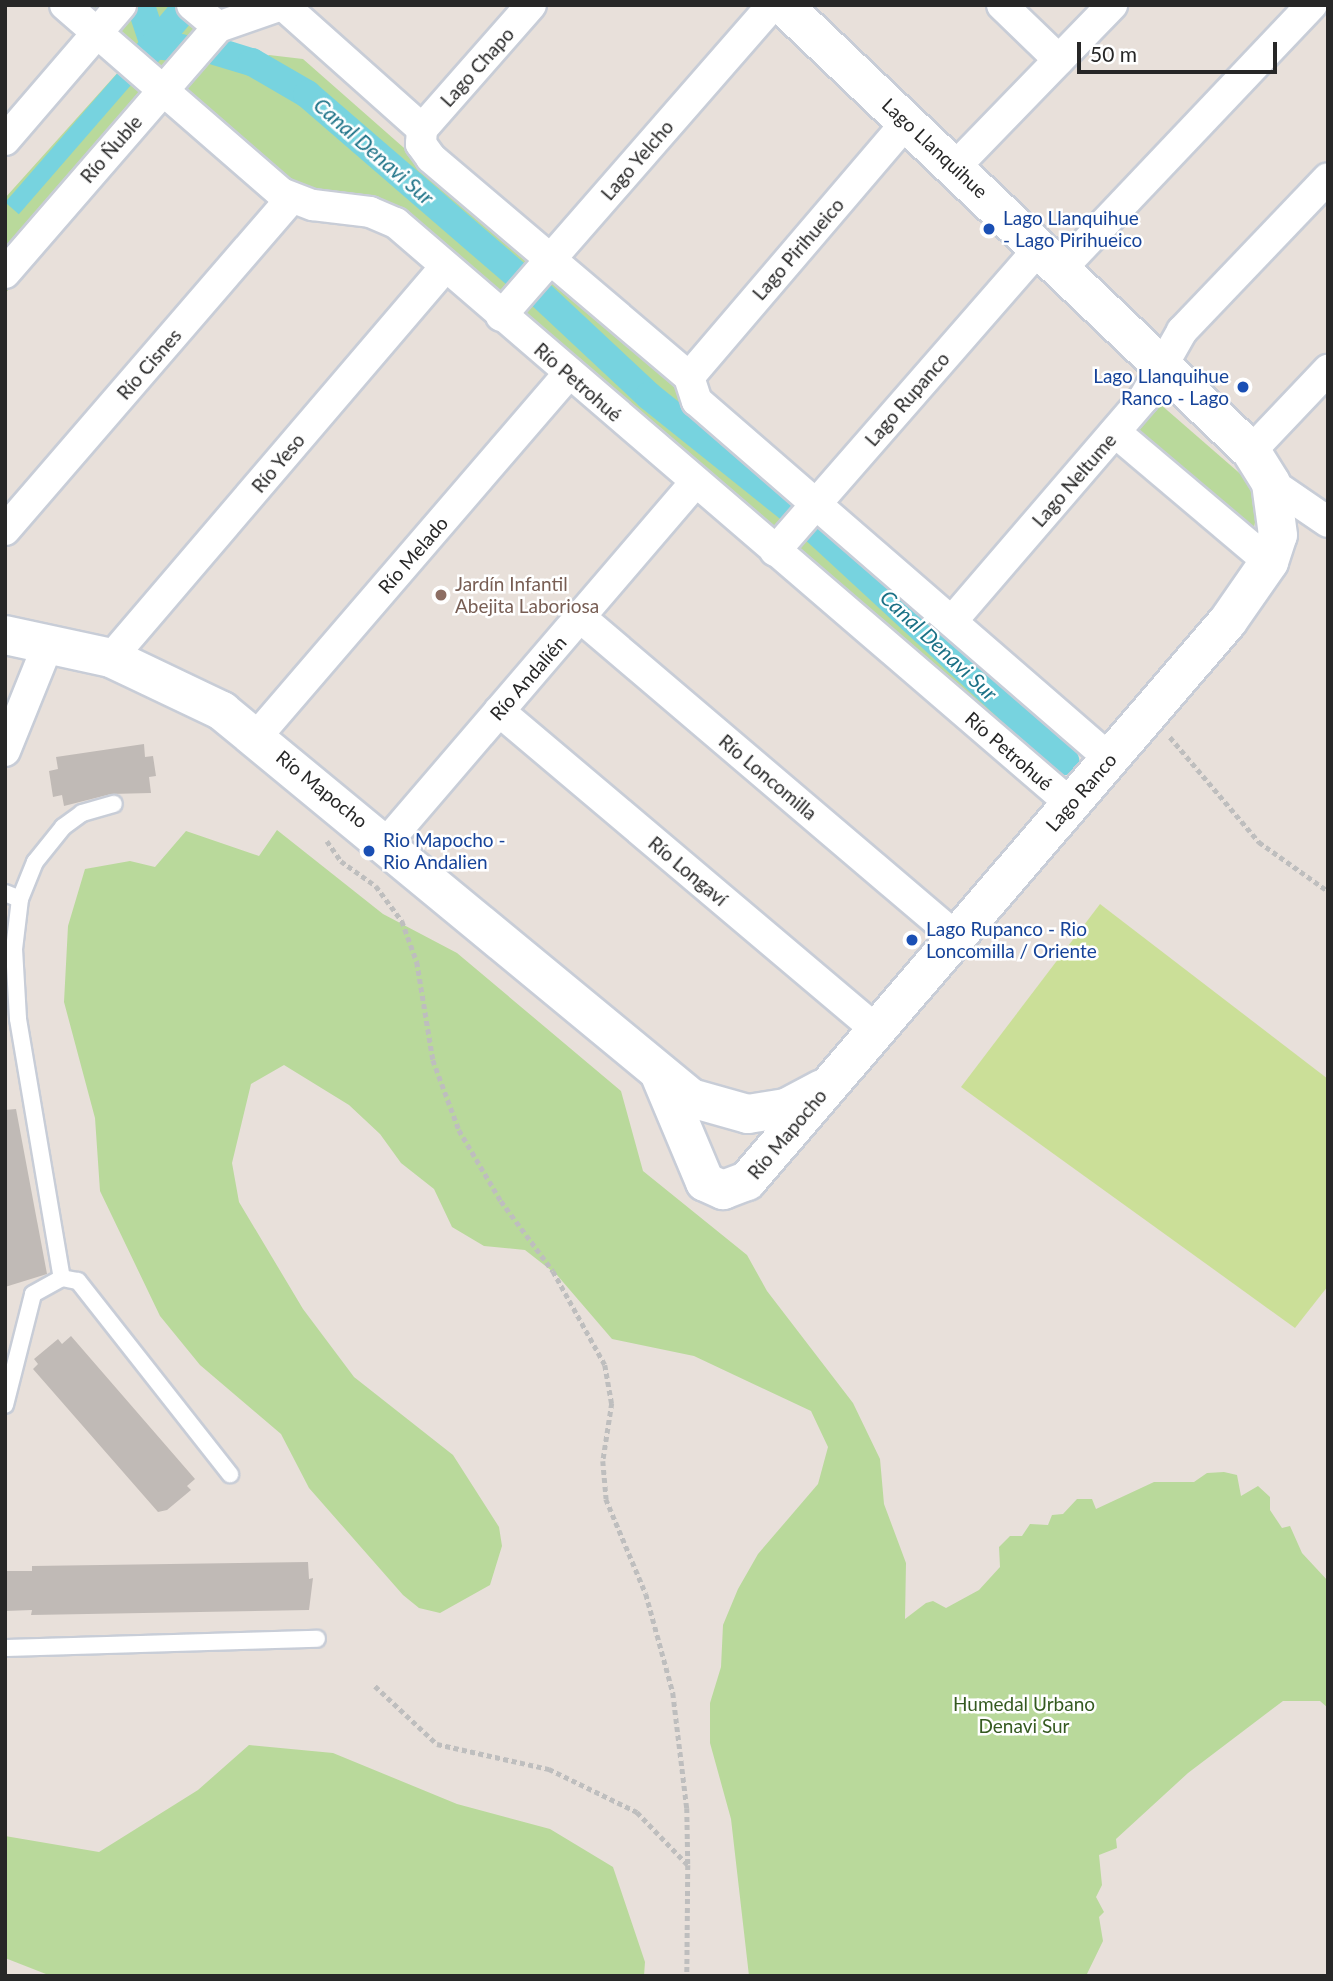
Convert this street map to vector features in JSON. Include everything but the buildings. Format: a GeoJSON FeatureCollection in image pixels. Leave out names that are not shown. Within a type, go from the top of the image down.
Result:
{"type":"FeatureCollection","features":[{"type":"Feature","properties":{"kind":"street","name":"Río Petrohué"},"geometry":{"type":"LineString","coordinates":[[65,5],[292,198],[388,218],[1070,804]]}},
{"type":"Feature","properties":{"kind":"street"},"geometry":{"type":"LineString","coordinates":[[5,140],[121,5]]}},
{"type":"Feature","properties":{"kind":"street"},"geometry":{"type":"LineString","coordinates":[[192,5],[218,27],[282,5],[422,129],[421,144],[431,158],[688,377],[697,401],[1110,759]]}},
{"type":"Feature","properties":{"kind":"street","name":"Lago Chapo"},"geometry":{"type":"LineString","coordinates":[[422,129],[531,5]]}},
{"type":"Feature","properties":{"kind":"street","name":"Lago Yelcho"},"geometry":{"type":"LineString","coordinates":[[501,316],[772,5]]}},
{"type":"Feature","properties":{"kind":"street","name":"Lago Llanquihue"},"geometry":{"type":"LineString","coordinates":[[783,5],[1251,451],[1271,483],[1328,522]]}},
{"type":"Feature","properties":{"kind":"street"},"geometry":{"type":"LineString","coordinates":[[1002,5],[1059,60]]}},
{"type":"Feature","properties":{"kind":"street"},"geometry":{"type":"LineString","coordinates":[[955,167],[1112,5]]}},
{"type":"Feature","properties":{"kind":"street","name":"Lago Rupanco"},"geometry":{"type":"LineString","coordinates":[[775,551],[816,504],[1051,258],[1312,5]]}},
{"type":"Feature","properties":{"kind":"street","name":"Río Ñuble"},"geometry":{"type":"LineString","coordinates":[[5,273],[218,27]]}},
{"type":"Feature","properties":{"kind":"street","name":"Lago Pirihueico"},"geometry":{"type":"LineString","coordinates":[[688,377],[907,122]]}},
{"type":"Feature","properties":{"kind":"street","name":"Lago Neltume"},"geometry":{"type":"LineString","coordinates":[[952,621],[1115,432],[1163,365],[1182,331],[1328,178]]}},
{"type":"Feature","properties":{"kind":"street","name":"Río Cisnes"},"geometry":{"type":"LineString","coordinates":[[5,530],[292,198]]}},
{"type":"Feature","properties":{"kind":"street","name":"Río Yeso"},"geometry":{"type":"LineString","coordinates":[[111,658],[445,267]]}},
{"type":"Feature","properties":{"kind":"street"},"geometry":{"type":"LineString","coordinates":[[1251,451],[1328,370]]}},
{"type":"Feature","properties":{"kind":"street","name":"Río Melado"},"geometry":{"type":"LineString","coordinates":[[257,736],[569,373]]}},
{"type":"Feature","properties":{"kind":"street"},"geometry":{"type":"LineString","coordinates":[[1115,432],[1269,562]]}},
{"type":"Feature","properties":{"kind":"street","name":"Río Andalién"},"geometry":{"type":"LineString","coordinates":[[387,842],[696,482]]}},
{"type":"Feature","properties":{"kind":"street","name":"Lago Ranco"},"geometry":{"type":"LineString","coordinates":[[833,1078],[1228,621],[1269,562],[1279,521],[1271,483]]}},
{"type":"Feature","properties":{"kind":"street","name":"Río Loncomilla"},"geometry":{"type":"LineString","coordinates":[[580,617],[956,937]]}},
{"type":"Feature","properties":{"kind":"street","name":"Río Mapocho"},"geometry":{"type":"LineString","coordinates":[[5,635],[49,642],[111,658],[185,690],[257,736],[387,842],[660,1075],[710,1106],[748,1114],[802,1101],[833,1078]]}},
{"type":"Feature","properties":{"kind":"street"},"geometry":{"type":"LineString","coordinates":[[5,751],[49,642]]}},
{"type":"Feature","properties":{"kind":"street","name":"Río Longaví"},"geometry":{"type":"LineString","coordinates":[[499,711],[876,1030]]}},
{"type":"Feature","properties":{"kind":"street","name":"Río Mapocho"},"geometry":{"type":"LineString","coordinates":[[660,1075],[699,1174],[723,1190],[740,1187],[758,1171],[833,1078]]}},
{"type":"Feature","properties":{"kind":"lane"},"geometry":{"type":"LineString","coordinates":[[62,1278],[18,1019],[13,896],[35,862],[63,827],[82,813],[114,804]]}},
{"type":"Feature","properties":{"kind":"lane"},"geometry":{"type":"LineString","coordinates":[[5,1405],[33,1294],[62,1278],[78,1281],[230,1474]]}},
{"type":"Feature","properties":{"kind":"lane"},"geometry":{"type":"LineString","coordinates":[[5,1648],[317,1639]]}},
{"type":"Feature","properties":{"kind":"path"},"geometry":{"type":"LineString","coordinates":[[1149,713],[1259,842],[1328,891]]}},
{"type":"Feature","properties":{"kind":"path"},"geometry":{"type":"LineString","coordinates":[[320,788],[319,817],[328,845],[390,903],[411,941],[433,1060],[459,1130],[501,1201],[553,1271],[605,1365],[612,1403],[603,1461],[606,1499],[646,1594],[673,1693],[684,1773],[688,1866],[687,1976]]}},
{"type":"Feature","properties":{"kind":"path"},"geometry":{"type":"LineString","coordinates":[[375,1686],[438,1744],[549,1769],[637,1812],[688,1866]]}},
{"type":"Feature","properties":{"kind":"green space"},"geometry":{"type":"Polygon","coordinates":[[[87,5],[173,5],[252,72],[269,55],[303,59],[1071,735],[1042,767],[390,209],[289,183],[162,89],[5,294],[5,198],[138,50],[87,5]]]}},
{"type":"Feature","properties":{"kind":"green space"},"geometry":{"type":"Polygon","coordinates":[[[1152,397],[1252,484],[1256,517],[1252,538],[1131,434],[1152,397]]]}},
{"type":"Feature","properties":{"kind":"green space","name":"Humedal Urbano Denavi Sur"},"geometry":{"type":"Polygon","coordinates":[[[277,830],[383,914],[457,953],[621,1091],[643,1171],[747,1255],[767,1291],[853,1403],[880,1459],[884,1504],[906,1563],[905,1619],[926,1603],[933,1601],[946,1608],[979,1590],[1000,1567],[999,1547],[1010,1536],[1022,1536],[1030,1524],[1048,1525],[1052,1515],[1063,1514],[1077,1499],[1092,1499],[1096,1509],[1154,1482],[1194,1482],[1207,1473],[1224,1472],[1237,1475],[1241,1496],[1258,1486],[1270,1497],[1270,1510],[1282,1528],[1290,1526],[1302,1553],[1328,1581],[1328,1708],[1320,1701],[1283,1701],[1188,1773],[1116,1839],[1117,1848],[1099,1855],[1102,1885],[1096,1897],[1104,1912],[1099,1917],[1103,1941],[1086,1976],[749,1976],[731,1819],[710,1743],[710,1703],[721,1667],[723,1625],[738,1589],[758,1554],[818,1484],[828,1447],[811,1411],[694,1356],[612,1339],[557,1275],[525,1250],[484,1246],[452,1227],[434,1189],[401,1163],[380,1134],[349,1105],[284,1065],[251,1084],[232,1163],[239,1202],[303,1309],[354,1377],[453,1455],[499,1527],[502,1546],[490,1585],[440,1613],[419,1608],[403,1595],[309,1488],[281,1434],[200,1365],[160,1316],[100,1191],[95,1118],[64,1002],[68,926],[85,869],[130,861],[155,867],[186,831],[259,856],[277,830]]]}},
{"type":"Feature","properties":{"kind":"green space"},"geometry":{"type":"Polygon","coordinates":[[[1100,904],[1328,1079],[1328,1286],[1295,1328],[961,1087],[1100,904]]]}},
{"type":"Feature","properties":{"kind":"green space"},"geometry":{"type":"Polygon","coordinates":[[[249,1745],[333,1753],[457,1804],[550,1829],[613,1867],[645,1962],[644,1976],[51,1976],[5,1958],[5,1836],[99,1852],[198,1790],[249,1745]]]}},
{"type":"Feature","properties":{"kind":"water"},"geometry":{"type":"Polygon","coordinates":[[[122,68],[136,80],[19,214],[5,202],[122,68]]]}},
{"type":"Feature","properties":{"kind":"waterway","name":"Canal Denavi Sur"},"geometry":{"type":"LineString","coordinates":[[141,6],[154,45],[181,48]]}},
{"type":"Feature","properties":{"kind":"waterway"},"geometry":{"type":"LineString","coordinates":[[145,56],[181,13]]}},
{"type":"Feature","properties":{"kind":"waterway","name":"Canal Denavi Sur"},"geometry":{"type":"LineString","coordinates":[[215,51],[252,62],[307,94],[517,275]]}},
{"type":"Feature","properties":{"kind":"waterway","name":"Canal Denavi Sur"},"geometry":{"type":"LineString","coordinates":[[540,294],[649,396],[789,508]]}},
{"type":"Feature","properties":{"kind":"waterway","name":"Canal Denavi Sur"},"geometry":{"type":"LineString","coordinates":[[814,529],[1065,761]]}},
{"type":"Feature","properties":{"kind":"place","name":"Lago Llanquihue - Lago Pirihueico"},"geometry":{"type":"Point","coordinates":[989,229]}},
{"type":"Feature","properties":{"kind":"place","name":"Lago Llanquihue Ranco - Lago"},"geometry":{"type":"Point","coordinates":[1243,387]}},
{"type":"Feature","properties":{"kind":"place","name":"Jardín Infantil Abejita Laboriosa"},"geometry":{"type":"Point","coordinates":[441,595]}},
{"type":"Feature","properties":{"kind":"place","name":"Rio Mapocho - Rio Andalien"},"geometry":{"type":"Point","coordinates":[369,851]}},
{"type":"Feature","properties":{"kind":"place","name":"Lago Rupanco - Rio Loncomilla / Oriente"},"geometry":{"type":"Point","coordinates":[912,940]}}]}
